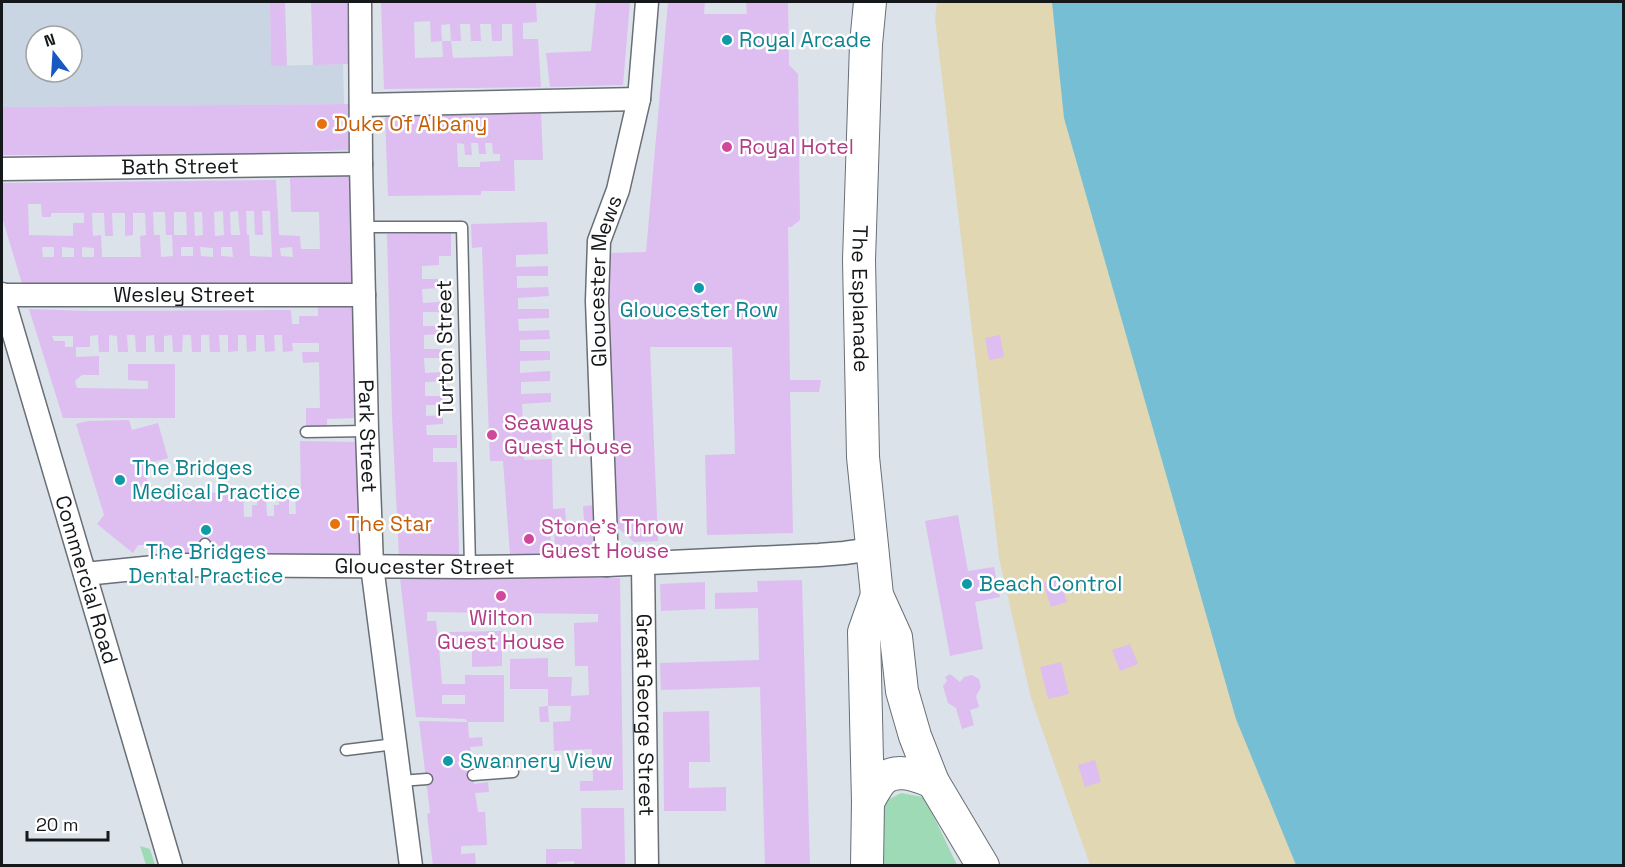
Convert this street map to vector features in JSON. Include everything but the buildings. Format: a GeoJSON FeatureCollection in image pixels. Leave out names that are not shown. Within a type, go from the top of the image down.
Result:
{"type":"FeatureCollection","features":[{"type":"Feature","properties":{"kind":"street","name":"Park Street"},"geometry":{"type":"LineString","coordinates":[[360,2],[361,165],[372,566],[411,866]]}},
{"type":"Feature","properties":{"kind":"street","name":"Gloucester Mews"},"geometry":{"type":"LineString","coordinates":[[607,565],[597,302],[599,241],[618,190],[639,99],[647,2]]}},
{"type":"Feature","properties":{"kind":"street","name":"The Esplanade"},"geometry":{"type":"LineString","coordinates":[[870,2],[866,44],[859,260],[862,457],[877,595],[896,637],[902,692],[915,736],[933,782],[983,866]]}},
{"type":"Feature","properties":{"kind":"street"},"geometry":{"type":"LineString","coordinates":[[361,105],[639,99]]}},
{"type":"Feature","properties":{"kind":"street","name":"Bath Street"},"geometry":{"type":"LineString","coordinates":[[2,169],[361,165]]}},
{"type":"Feature","properties":{"kind":"street","name":"Wesley Street"},"geometry":{"type":"LineString","coordinates":[[2,294],[364,295]]}},
{"type":"Feature","properties":{"kind":"street","name":"Commercial Road"},"geometry":{"type":"LineString","coordinates":[[2,294],[171,866]]}},
{"type":"Feature","properties":{"kind":"street","name":"Gloucester Street"},"geometry":{"type":"LineString","coordinates":[[85,574],[174,565],[205,555],[372,566],[470,567],[607,565],[844,553],[873,549]]}},
{"type":"Feature","properties":{"kind":"street","name":"Great George Street"},"geometry":{"type":"LineString","coordinates":[[643,563],[646,866]]}},
{"type":"Feature","properties":{"kind":"street","name":"The Esplanade"},"geometry":{"type":"LineString","coordinates":[[867,866],[868,802],[864,632],[877,595]]}},
{"type":"Feature","properties":{"kind":"street"},"geometry":{"type":"LineString","coordinates":[[868,802],[882,779],[896,774],[911,774],[933,782]]}},
{"type":"Feature","properties":{"kind":"lane","name":"Turton Street"},"geometry":{"type":"LineString","coordinates":[[363,227],[462,227],[470,567]]}},
{"type":"Feature","properties":{"kind":"lane"},"geometry":{"type":"LineString","coordinates":[[306,432],[367,431]]}},
{"type":"Feature","properties":{"kind":"lane"},"geometry":{"type":"LineString","coordinates":[[346,750],[395,744]]}},
{"type":"Feature","properties":{"kind":"lane"},"geometry":{"type":"LineString","coordinates":[[474,775],[513,772]]}},
{"type":"Feature","properties":{"kind":"lane"},"geometry":{"type":"LineString","coordinates":[[400,781],[427,779]]}},
{"type":"Feature","properties":{"kind":"shaded area"},"geometry":{"type":"Polygon","coordinates":[[[2,2],[270,2],[271,66],[343,64],[344,104],[2,107],[2,2]]]}},
{"type":"Feature","properties":{"kind":"green space"},"geometry":{"type":"Polygon","coordinates":[[[901,793],[923,797],[957,865],[876,865],[880,804],[901,793]]]}},
{"type":"Feature","properties":{"kind":"green space"},"geometry":{"type":"Polygon","coordinates":[[[140,846],[150,849],[155,865],[146,865],[140,846]]]}},
{"type":"Feature","properties":{"kind":"sand"},"geometry":{"type":"Polygon","coordinates":[[[937,2],[1452,2],[1623,865],[1090,865],[1031,698],[999,558],[935,19],[937,2]]]}},
{"type":"Feature","properties":{"kind":"water"},"geometry":{"type":"Polygon","coordinates":[[[1052,2],[1623,2],[1623,865],[1296,865],[1236,719],[1064,118],[1052,2]]]}},
{"type":"Feature","properties":{"kind":"place","name":"Royal Arcade"},"geometry":{"type":"Point","coordinates":[727,40]}},
{"type":"Feature","properties":{"kind":"place","name":"Duke Of Albany"},"geometry":{"type":"Point","coordinates":[322,124]}},
{"type":"Feature","properties":{"kind":"place","name":"Royal Hotel"},"geometry":{"type":"Point","coordinates":[727,147]}},
{"type":"Feature","properties":{"kind":"place","name":"Gloucester Row"},"geometry":{"type":"Point","coordinates":[699,288]}},
{"type":"Feature","properties":{"kind":"place","name":"Seaways Guest House"},"geometry":{"type":"Point","coordinates":[492,435]}},
{"type":"Feature","properties":{"kind":"place","name":"The Bridges Medical Practice"},"geometry":{"type":"Point","coordinates":[120,480]}},
{"type":"Feature","properties":{"kind":"place","name":"The Star"},"geometry":{"type":"Point","coordinates":[335,524]}},
{"type":"Feature","properties":{"kind":"place","name":"The Bridges Dental Practice"},"geometry":{"type":"Point","coordinates":[206,530]}},
{"type":"Feature","properties":{"kind":"place","name":"Stone's Throw Guest House"},"geometry":{"type":"Point","coordinates":[529,539]}},
{"type":"Feature","properties":{"kind":"place","name":"Beach Control"},"geometry":{"type":"Point","coordinates":[967,584]}},
{"type":"Feature","properties":{"kind":"place","name":"Wilton Guest House"},"geometry":{"type":"Point","coordinates":[501,596]}},
{"type":"Feature","properties":{"kind":"place","name":"Swannery View"},"geometry":{"type":"Point","coordinates":[448,761]}}]}
